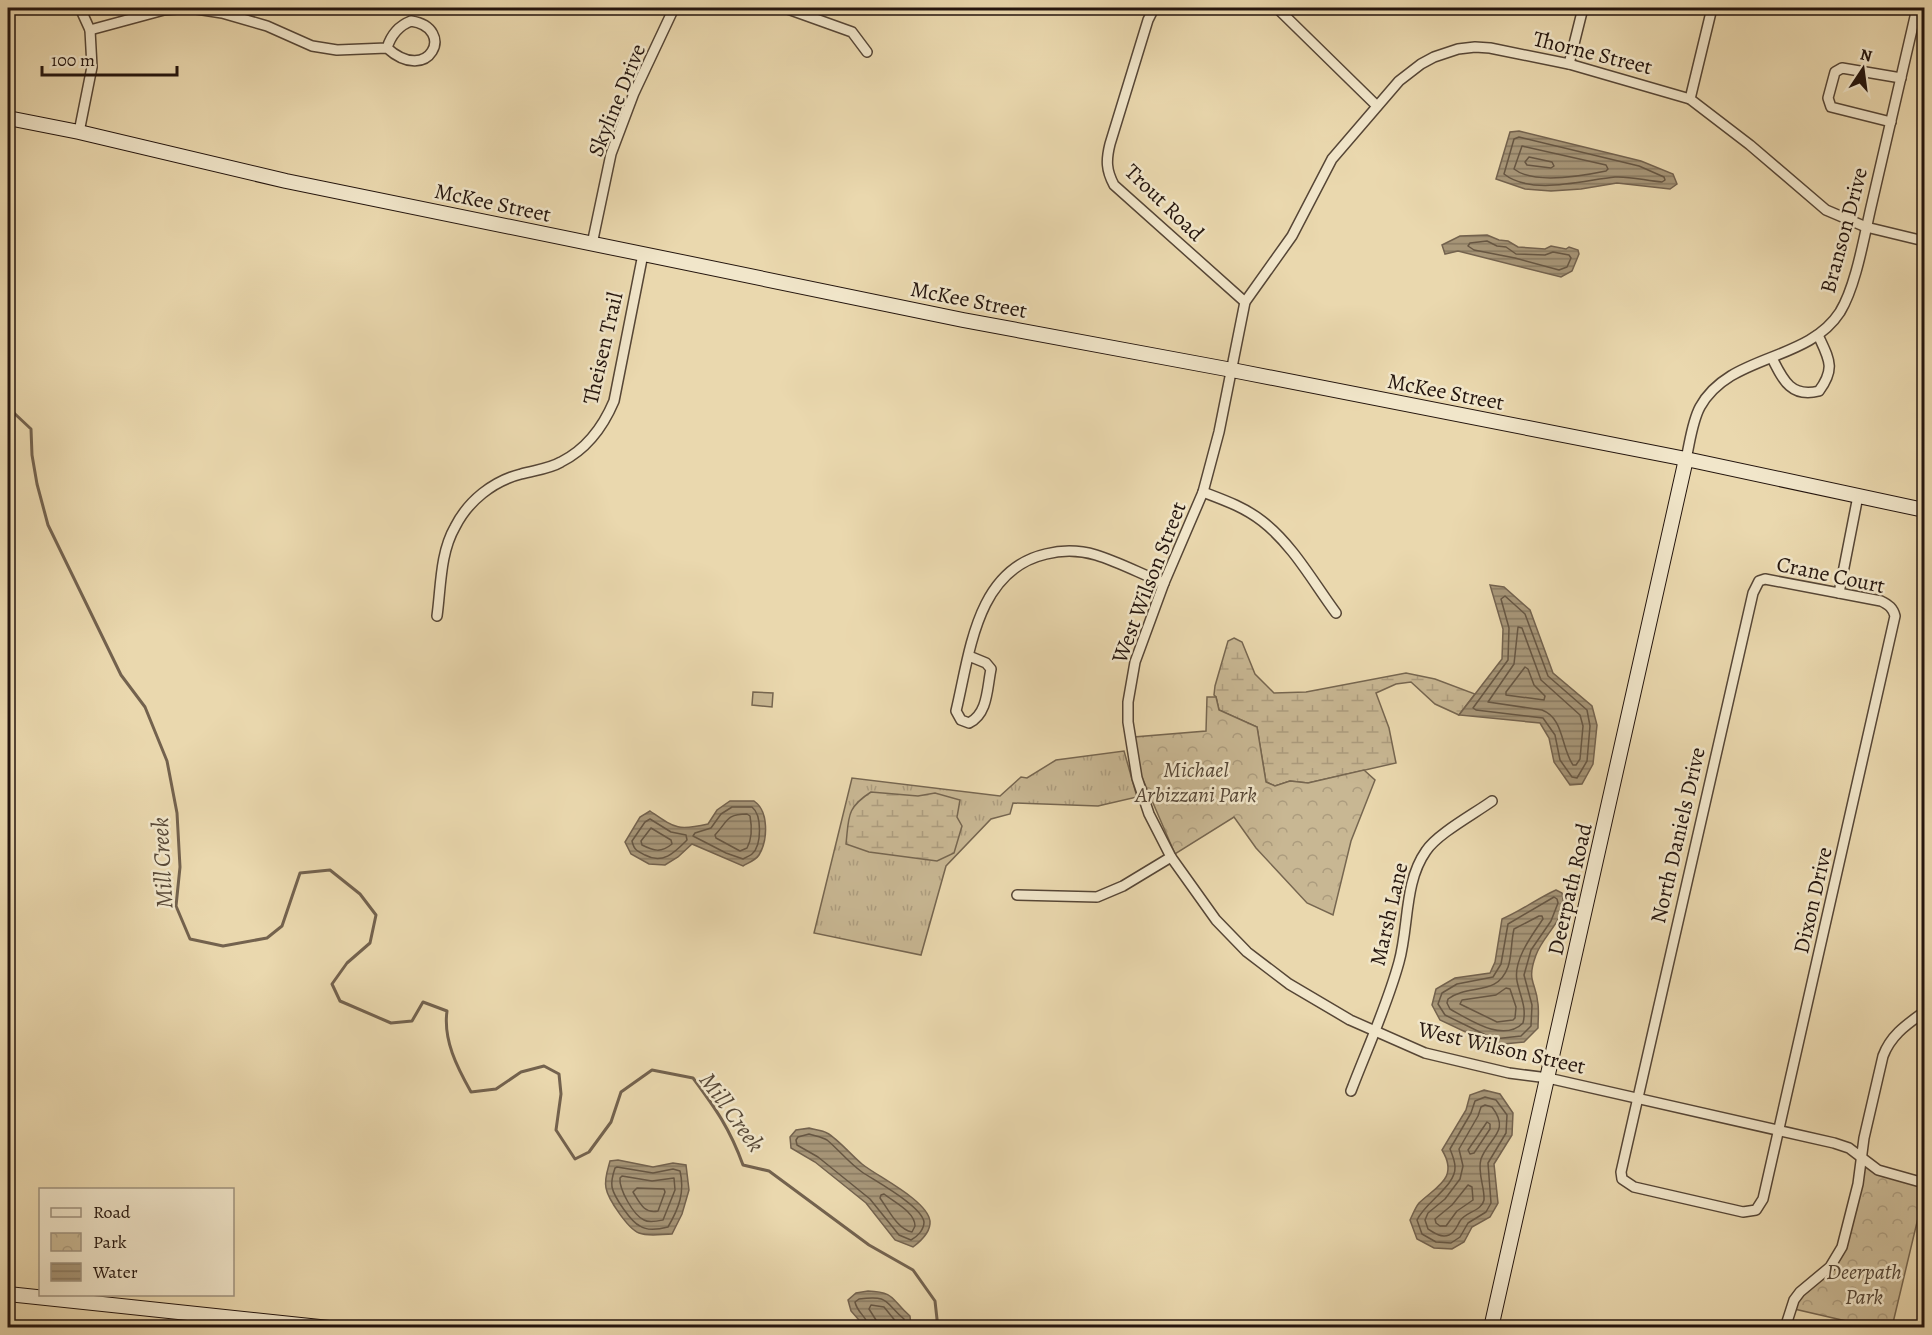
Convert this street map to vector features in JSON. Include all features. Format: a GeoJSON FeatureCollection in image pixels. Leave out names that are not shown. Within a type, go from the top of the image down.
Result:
{"type":"FeatureCollection","features":[{"type":"Feature","properties":{"kind":"street"},"geometry":{"type":"LineString","coordinates":[[79,132],[92,67],[90,30],[80,8]]}},
{"type":"Feature","properties":{"kind":"street"},"geometry":{"type":"LineString","coordinates":[[90,30],[164,10],[190,8],[222,13],[267,26],[312,46],[337,50],[387,48],[401,59],[417,62],[433,51],[434,35],[425,25],[411,21],[398,28],[392,35],[387,48]]}},
{"type":"Feature","properties":{"kind":"street","name":"Skyline Drive"},"geometry":{"type":"LineString","coordinates":[[592,244],[611,154],[634,93],[674,8]]}},
{"type":"Feature","properties":{"kind":"street"},"geometry":{"type":"LineString","coordinates":[[785,8],[852,32],[867,52]]}},
{"type":"Feature","properties":{"kind":"street","name":"Trout Road"},"geometry":{"type":"LineString","coordinates":[[1154,8],[1148,20],[1110,144],[1107,156],[1108,175],[1114,185],[1245,302]]}},
{"type":"Feature","properties":{"kind":"street"},"geometry":{"type":"LineString","coordinates":[[1277,8],[1377,106]]}},
{"type":"Feature","properties":{"kind":"street"},"geometry":{"type":"LineString","coordinates":[[1569,64],[1582,8]]}},
{"type":"Feature","properties":{"kind":"street"},"geometry":{"type":"LineString","coordinates":[[1690,99],[1712,8]]}},
{"type":"Feature","properties":{"kind":"street","name":"Branson Drive"},"geometry":{"type":"LineString","coordinates":[[1686,459],[1694,423],[1706,398],[1726,378],[1825,331],[1841,310],[1849,291],[1866,226],[1917,8]]}},
{"type":"Feature","properties":{"kind":"street","name":"Thorne Street"},"geometry":{"type":"LineString","coordinates":[[1232,370],[1245,302],[1292,236],[1332,159],[1399,81],[1421,64],[1458,49],[1490,48],[1569,64],[1690,99],[1750,145],[1826,210],[1866,226],[1924,241]]}},
{"type":"Feature","properties":{"kind":"street"},"geometry":{"type":"LineString","coordinates":[[1891,122],[1831,107],[1828,98],[1835,72],[1842,68],[1901,78]]}},
{"type":"Feature","properties":{"kind":"street","name":"McKee Street"},"geometry":{"type":"LineString","coordinates":[[8,118],[79,132],[286,181],[963,320],[1686,459],[1924,510]]}},
{"type":"Feature","properties":{"kind":"street","name":"Theisen Trail"},"geometry":{"type":"LineString","coordinates":[[437,616],[447,546],[454,528],[466,509],[484,491],[508,478],[562,462],[584,447],[608,417],[614,401],[643,254]]}},
{"type":"Feature","properties":{"kind":"street"},"geometry":{"type":"LineString","coordinates":[[1772,358],[1783,380],[1792,388],[1807,394],[1819,391],[1828,379],[1829,360],[1818,335]]}},
{"type":"Feature","properties":{"kind":"street","name":"West Wilson Street"},"geometry":{"type":"LineString","coordinates":[[1232,370],[1203,492],[1164,583],[1134,662],[1128,702],[1128,722],[1137,778],[1149,814],[1171,857],[1216,920],[1247,952],[1271,972],[1312,999],[1374,1031],[1425,1053],[1509,1073],[1548,1078],[1834,1143],[1849,1148],[1878,1170],[1924,1183]]}},
{"type":"Feature","properties":{"kind":"street","name":"Deerpath Road"},"geometry":{"type":"LineString","coordinates":[[1491,1328],[1686,459]]}},
{"type":"Feature","properties":{"kind":"street"},"geometry":{"type":"LineString","coordinates":[[1203,492],[1237,505],[1262,521],[1288,546],[1335,613]]}},
{"type":"Feature","properties":{"kind":"street"},"geometry":{"type":"LineString","coordinates":[[1839,593],[1858,496]]}},
{"type":"Feature","properties":{"kind":"street"},"geometry":{"type":"LineString","coordinates":[[969,656],[986,663],[991,669],[983,710],[977,719],[969,723],[961,720],[956,711],[969,656],[983,606],[997,584],[1015,567],[1037,556],[1063,550],[1094,555],[1164,583]]}},
{"type":"Feature","properties":{"kind":"street","name":"Crane Court"},"geometry":{"type":"LineString","coordinates":[[1759,581],[1772,579],[1881,601],[1893,610]]}},
{"type":"Feature","properties":{"kind":"street","name":"North Daniels Drive"},"geometry":{"type":"LineString","coordinates":[[1759,581],[1753,592],[1621,1165],[1622,1179],[1635,1187],[1743,1212],[1756,1210],[1763,1199]]}},
{"type":"Feature","properties":{"kind":"street","name":"Dixon Drive"},"geometry":{"type":"LineString","coordinates":[[1763,1199],[1895,623],[1893,610]]}},
{"type":"Feature","properties":{"kind":"street","name":"Marsh Lane"},"geometry":{"type":"LineString","coordinates":[[1351,1091],[1400,959],[1411,891],[1421,858],[1426,849],[1436,840],[1492,801]]}},
{"type":"Feature","properties":{"kind":"street"},"geometry":{"type":"LineString","coordinates":[[1017,895],[1097,897],[1123,886],[1171,857]]}},
{"type":"Feature","properties":{"kind":"street"},"geometry":{"type":"LineString","coordinates":[[1785,1328],[1790,1308],[1800,1292],[1830,1267],[1837,1258],[1845,1236],[1880,1068],[1887,1045],[1903,1027],[1924,1012]]}},
{"type":"Feature","properties":{"kind":"street"},"geometry":{"type":"LineString","coordinates":[[8,1294],[329,1328]]}},
{"type":"Feature","properties":{"kind":"green space"},"geometry":{"type":"Polygon","coordinates":[[[1234,638],[1242,642],[1255,674],[1274,693],[1306,692],[1406,673],[1435,679],[1475,694],[1459,715],[1435,704],[1411,682],[1396,684],[1376,693],[1389,728],[1396,763],[1308,783],[1290,781],[1275,786],[1266,782],[1257,727],[1219,710],[1214,695],[1228,641],[1234,638]]]}},
{"type":"Feature","properties":{"kind":"green space"},"geometry":{"type":"Polygon","coordinates":[[[753,692],[773,693],[772,707],[752,705],[753,692]]]}},
{"type":"Feature","properties":{"kind":"green space","name":"Michael Arbizzani Park"},"geometry":{"type":"Polygon","coordinates":[[[1207,697],[1216,697],[1219,710],[1257,727],[1266,782],[1275,786],[1290,781],[1308,783],[1364,770],[1375,780],[1351,841],[1333,915],[1307,903],[1256,848],[1234,817],[1175,854],[1141,775],[1134,737],[1206,731],[1207,697]]]}},
{"type":"Feature","properties":{"kind":"green space"},"geometry":{"type":"Polygon","coordinates":[[[1124,751],[1137,797],[1098,806],[1013,803],[1010,814],[991,819],[946,866],[921,955],[814,933],[852,778],[1000,796],[1021,777],[1027,778],[1056,760],[1124,751]]]}},
{"type":"Feature","properties":{"kind":"green space"},"geometry":{"type":"Polygon","coordinates":[[[871,792],[918,796],[935,793],[960,800],[957,817],[962,826],[954,853],[937,861],[869,852],[846,844],[850,814],[857,803],[871,792]]]}},
{"type":"Feature","properties":{"kind":"green space","name":"Deerpath Park"},"geometry":{"type":"Polygon","coordinates":[[[1862,1158],[1878,1170],[1924,1183],[1924,1193],[1892,1327],[1872,1327],[1790,1308],[1837,1258],[1862,1158]]]}},
{"type":"Feature","properties":{"kind":"water"},"geometry":{"type":"Polygon","coordinates":[[[1519,131],[1641,161],[1673,174],[1677,184],[1670,189],[1617,183],[1551,191],[1525,189],[1496,179],[1510,132],[1519,131]]]}},
{"type":"Feature","properties":{"kind":"water"},"geometry":{"type":"Polygon","coordinates":[[[1487,235],[1508,241],[1518,247],[1545,249],[1551,246],[1566,249],[1569,247],[1578,250],[1579,254],[1572,271],[1561,277],[1458,251],[1445,254],[1442,245],[1460,236],[1487,235]]]}},
{"type":"Feature","properties":{"kind":"water"},"geometry":{"type":"Polygon","coordinates":[[[1490,585],[1504,587],[1530,610],[1553,673],[1592,706],[1597,725],[1593,764],[1582,784],[1570,785],[1554,762],[1549,738],[1540,723],[1459,715],[1502,659],[1503,629],[1490,585]]]}},
{"type":"Feature","properties":{"kind":"water"},"geometry":{"type":"Polygon","coordinates":[[[730,801],[754,801],[765,819],[762,849],[756,858],[743,866],[692,844],[665,865],[649,864],[631,854],[625,842],[640,817],[650,811],[671,824],[689,827],[708,824],[717,810],[730,801]]]}},
{"type":"Feature","properties":{"kind":"water"},"geometry":{"type":"Polygon","coordinates":[[[1556,890],[1562,893],[1562,910],[1536,955],[1532,971],[1538,1004],[1538,1028],[1524,1042],[1493,1045],[1440,1020],[1432,1005],[1436,989],[1455,978],[1490,973],[1495,962],[1502,919],[1556,890]]]}},
{"type":"Feature","properties":{"kind":"water"},"geometry":{"type":"Polygon","coordinates":[[[1484,1090],[1500,1094],[1513,1113],[1512,1135],[1494,1164],[1498,1203],[1490,1217],[1472,1227],[1464,1242],[1452,1249],[1434,1248],[1417,1239],[1410,1220],[1419,1203],[1444,1181],[1448,1168],[1442,1150],[1466,1110],[1470,1095],[1484,1090]]]}},
{"type":"Feature","properties":{"kind":"water"},"geometry":{"type":"Polygon","coordinates":[[[809,1128],[823,1131],[831,1136],[862,1164],[920,1205],[930,1221],[929,1229],[922,1239],[913,1247],[895,1240],[866,1203],[815,1162],[791,1148],[790,1137],[796,1130],[809,1128]]]}},
{"type":"Feature","properties":{"kind":"water"},"geometry":{"type":"Polygon","coordinates":[[[618,1160],[653,1167],[673,1163],[686,1165],[689,1190],[682,1214],[672,1234],[639,1233],[629,1226],[619,1213],[610,1199],[606,1185],[606,1174],[610,1161],[618,1160]]]}},
{"type":"Feature","properties":{"kind":"water"},"geometry":{"type":"Polygon","coordinates":[[[868,1291],[889,1295],[910,1316],[911,1327],[865,1327],[851,1311],[848,1300],[856,1293],[868,1291]]]}},
{"type":"Feature","properties":{"kind":"waterway","name":"Mill Creek"},"geometry":{"type":"LineString","coordinates":[[8,409],[31,429],[32,455],[37,484],[48,525],[121,675],[145,707],[167,761],[177,813],[180,867],[176,906],[190,939],[223,946],[267,938],[282,926],[300,873],[330,870],[360,894],[376,915],[370,943],[347,963],[332,984],[340,1001],[391,1023],[412,1021],[423,1002],[447,1011],[449,1043],[456,1063],[471,1092],[496,1089],[521,1072],[544,1066],[559,1074],[561,1094],[556,1130],[575,1159],[589,1152],[611,1122],[621,1092],[652,1070],[693,1078],[722,1120],[743,1165],[769,1171],[869,1245],[913,1270],[935,1301],[938,1328]]}}]}
